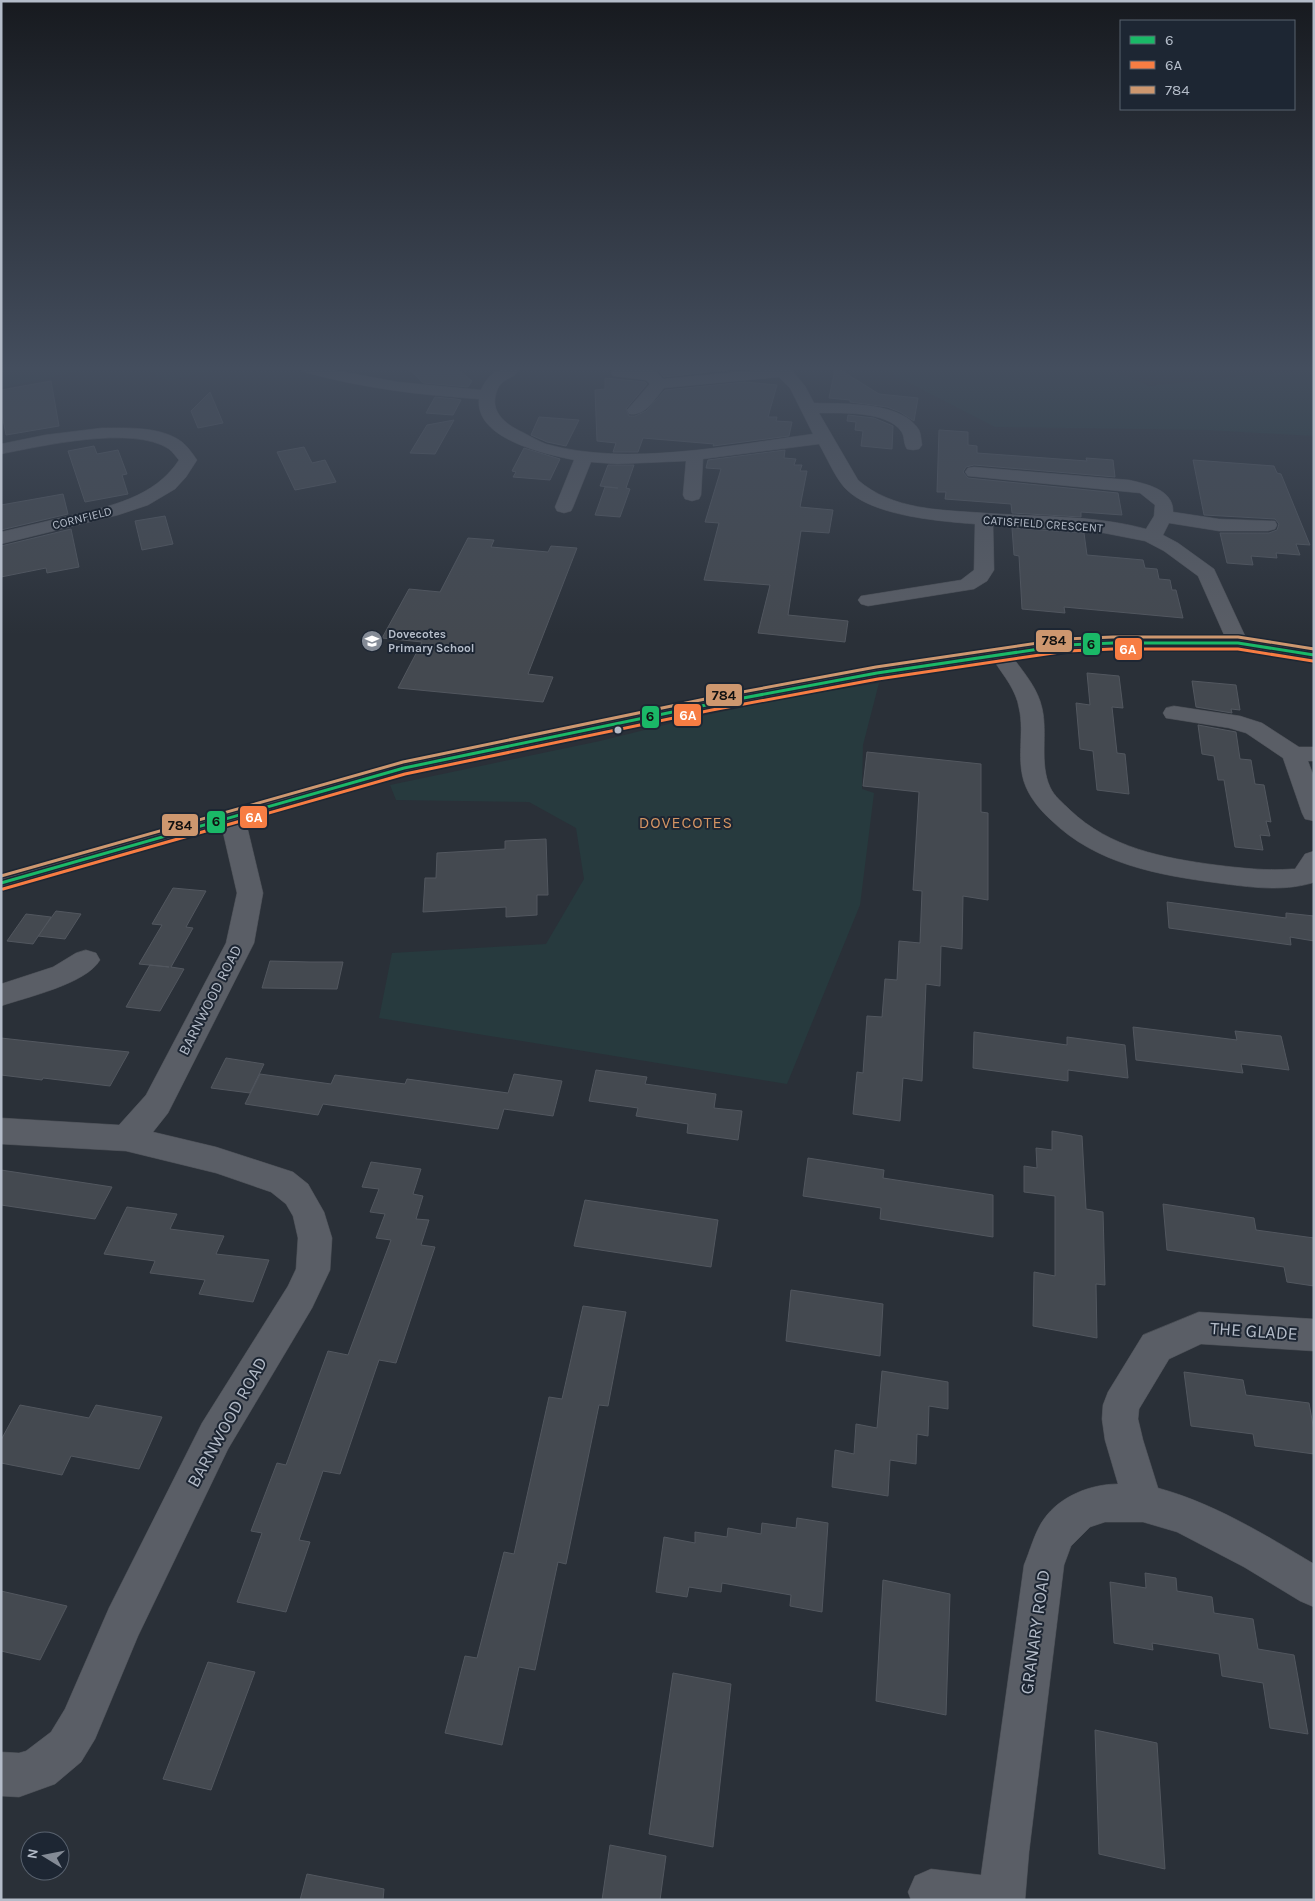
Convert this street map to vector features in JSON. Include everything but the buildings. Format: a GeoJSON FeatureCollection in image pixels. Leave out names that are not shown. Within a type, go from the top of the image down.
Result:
{"type":"FeatureCollection","features":[{"type":"Feature","properties":{"kind":"street","name":"CORNFIELD"},"geometry":{"type":"LineString","coordinates":[[1,538],[128,507],[166,487],[182,471],[188,460],[187,458]]}},
{"type":"Feature","properties":{"kind":"street"},"geometry":{"type":"LineString","coordinates":[[564,507],[584,458]]}},
{"type":"Feature","properties":{"kind":"street"},"geometry":{"type":"LineString","coordinates":[[598,458],[642,458]]}},
{"type":"Feature","properties":{"kind":"street"},"geometry":{"type":"LineString","coordinates":[[692,495],[695,458]]}},
{"type":"Feature","properties":{"kind":"street","name":"CATISFIELD CRESCENT"},"geometry":{"type":"LineString","coordinates":[[836,458],[851,483],[861,492],[876,500],[912,512],[984,520],[1104,527],[1152,537],[1171,547],[1207,573],[1238,642]]}},
{"type":"Feature","properties":{"kind":"street"},"geometry":{"type":"LineString","coordinates":[[974,472],[1001,467],[1146,489],[1164,503],[1163,516],[1152,537]]}},
{"type":"Feature","properties":{"kind":"street"},"geometry":{"type":"LineString","coordinates":[[1163,516],[1219,525],[1268,525]]}},
{"type":"Feature","properties":{"kind":"street"},"geometry":{"type":"LineString","coordinates":[[868,600],[967,585],[980,577],[984,570],[984,520]]}},
{"type":"Feature","properties":{"kind":"street"},"geometry":{"type":"LineString","coordinates":[[1,883],[404,768],[739,699],[877,673],[1066,645],[1113,643],[1238,642],[1314,655]]}},
{"type":"Feature","properties":{"kind":"street"},"geometry":{"type":"LineString","coordinates":[[1000,654],[1022,686],[1031,708],[1034,769],[1038,786],[1061,816],[1082,833],[1102,846],[1133,859],[1162,867],[1261,880],[1284,880],[1310,873]]}},
{"type":"Feature","properties":{"kind":"street"},"geometry":{"type":"LineString","coordinates":[[1174,712],[1232,721],[1254,728],[1304,754],[1314,812]]}},
{"type":"Feature","properties":{"kind":"street","name":"BARNWOOD ROAD"},"geometry":{"type":"LineString","coordinates":[[126,1138],[141,1124],[157,1104],[240,943],[250,893],[232,817]]}},
{"type":"Feature","properties":{"kind":"street"},"geometry":{"type":"LineString","coordinates":[[1,996],[63,974],[86,960]]}},
{"type":"Feature","properties":{"kind":"street","name":"BARNWOOD ROAD"},"geometry":{"type":"LineString","coordinates":[[1,1774],[19,1775],[39,1768],[66,1747],[80,1724],[123,1622],[215,1436],[300,1298],[313,1270],[315,1238],[308,1212],[297,1194],[282,1182],[216,1160],[126,1138],[3,1133]]}},
{"type":"Feature","properties":{"kind":"street","name":"THE GLADE"},"geometry":{"type":"LineString","coordinates":[[1143,1503],[1124,1440],[1120,1418],[1121,1405],[1156,1347],[1199,1328],[1314,1335]]}},
{"type":"Feature","properties":{"kind":"street","name":"GRANARY ROAD"},"geometry":{"type":"LineString","coordinates":[[1002,1900],[1006,1852],[1044,1565],[1057,1533],[1078,1512],[1106,1503],[1143,1503],[1183,1514],[1258,1553],[1314,1587]]}},
{"type":"Feature","properties":{"kind":"street"},"geometry":{"type":"LineString","coordinates":[[931,1892],[996,1900]]}},
{"type":"Feature","properties":{"kind":"green space"},"geometry":{"type":"Polygon","coordinates":[[[879,683],[863,745],[862,789],[874,793],[860,905],[787,1084],[379,1018],[392,953],[546,944],[584,879],[576,828],[529,802],[396,800],[390,785],[600,741],[780,699],[879,683]]]}},
{"type":"Feature","properties":{"kind":"transit line","name":"784"},"geometry":{"type":"LineString","coordinates":[[1,876],[403,762],[710,698],[876,667],[1065,639],[1113,637],[1238,637],[1314,649]]}},
{"type":"Feature","properties":{"kind":"transit line","name":"6"},"geometry":{"type":"LineString","coordinates":[[1,883],[404,768],[711,704],[877,673],[1066,645],[1113,643],[1238,643],[1314,655]]}},
{"type":"Feature","properties":{"kind":"transit line","name":"6A"},"geometry":{"type":"LineString","coordinates":[[3,889],[405,774],[712,710],[878,679],[1067,651],[1113,649],[1238,649],[1313,661]]}},
{"type":"Feature","properties":{"kind":"place","name":"Dovecotes Primary School"},"geometry":{"type":"Point","coordinates":[372,641]}},
{"type":"Feature","properties":{"kind":"district","name":"DOVECOTES"},"geometry":{"type":"Point","coordinates":[686,822]}}]}
